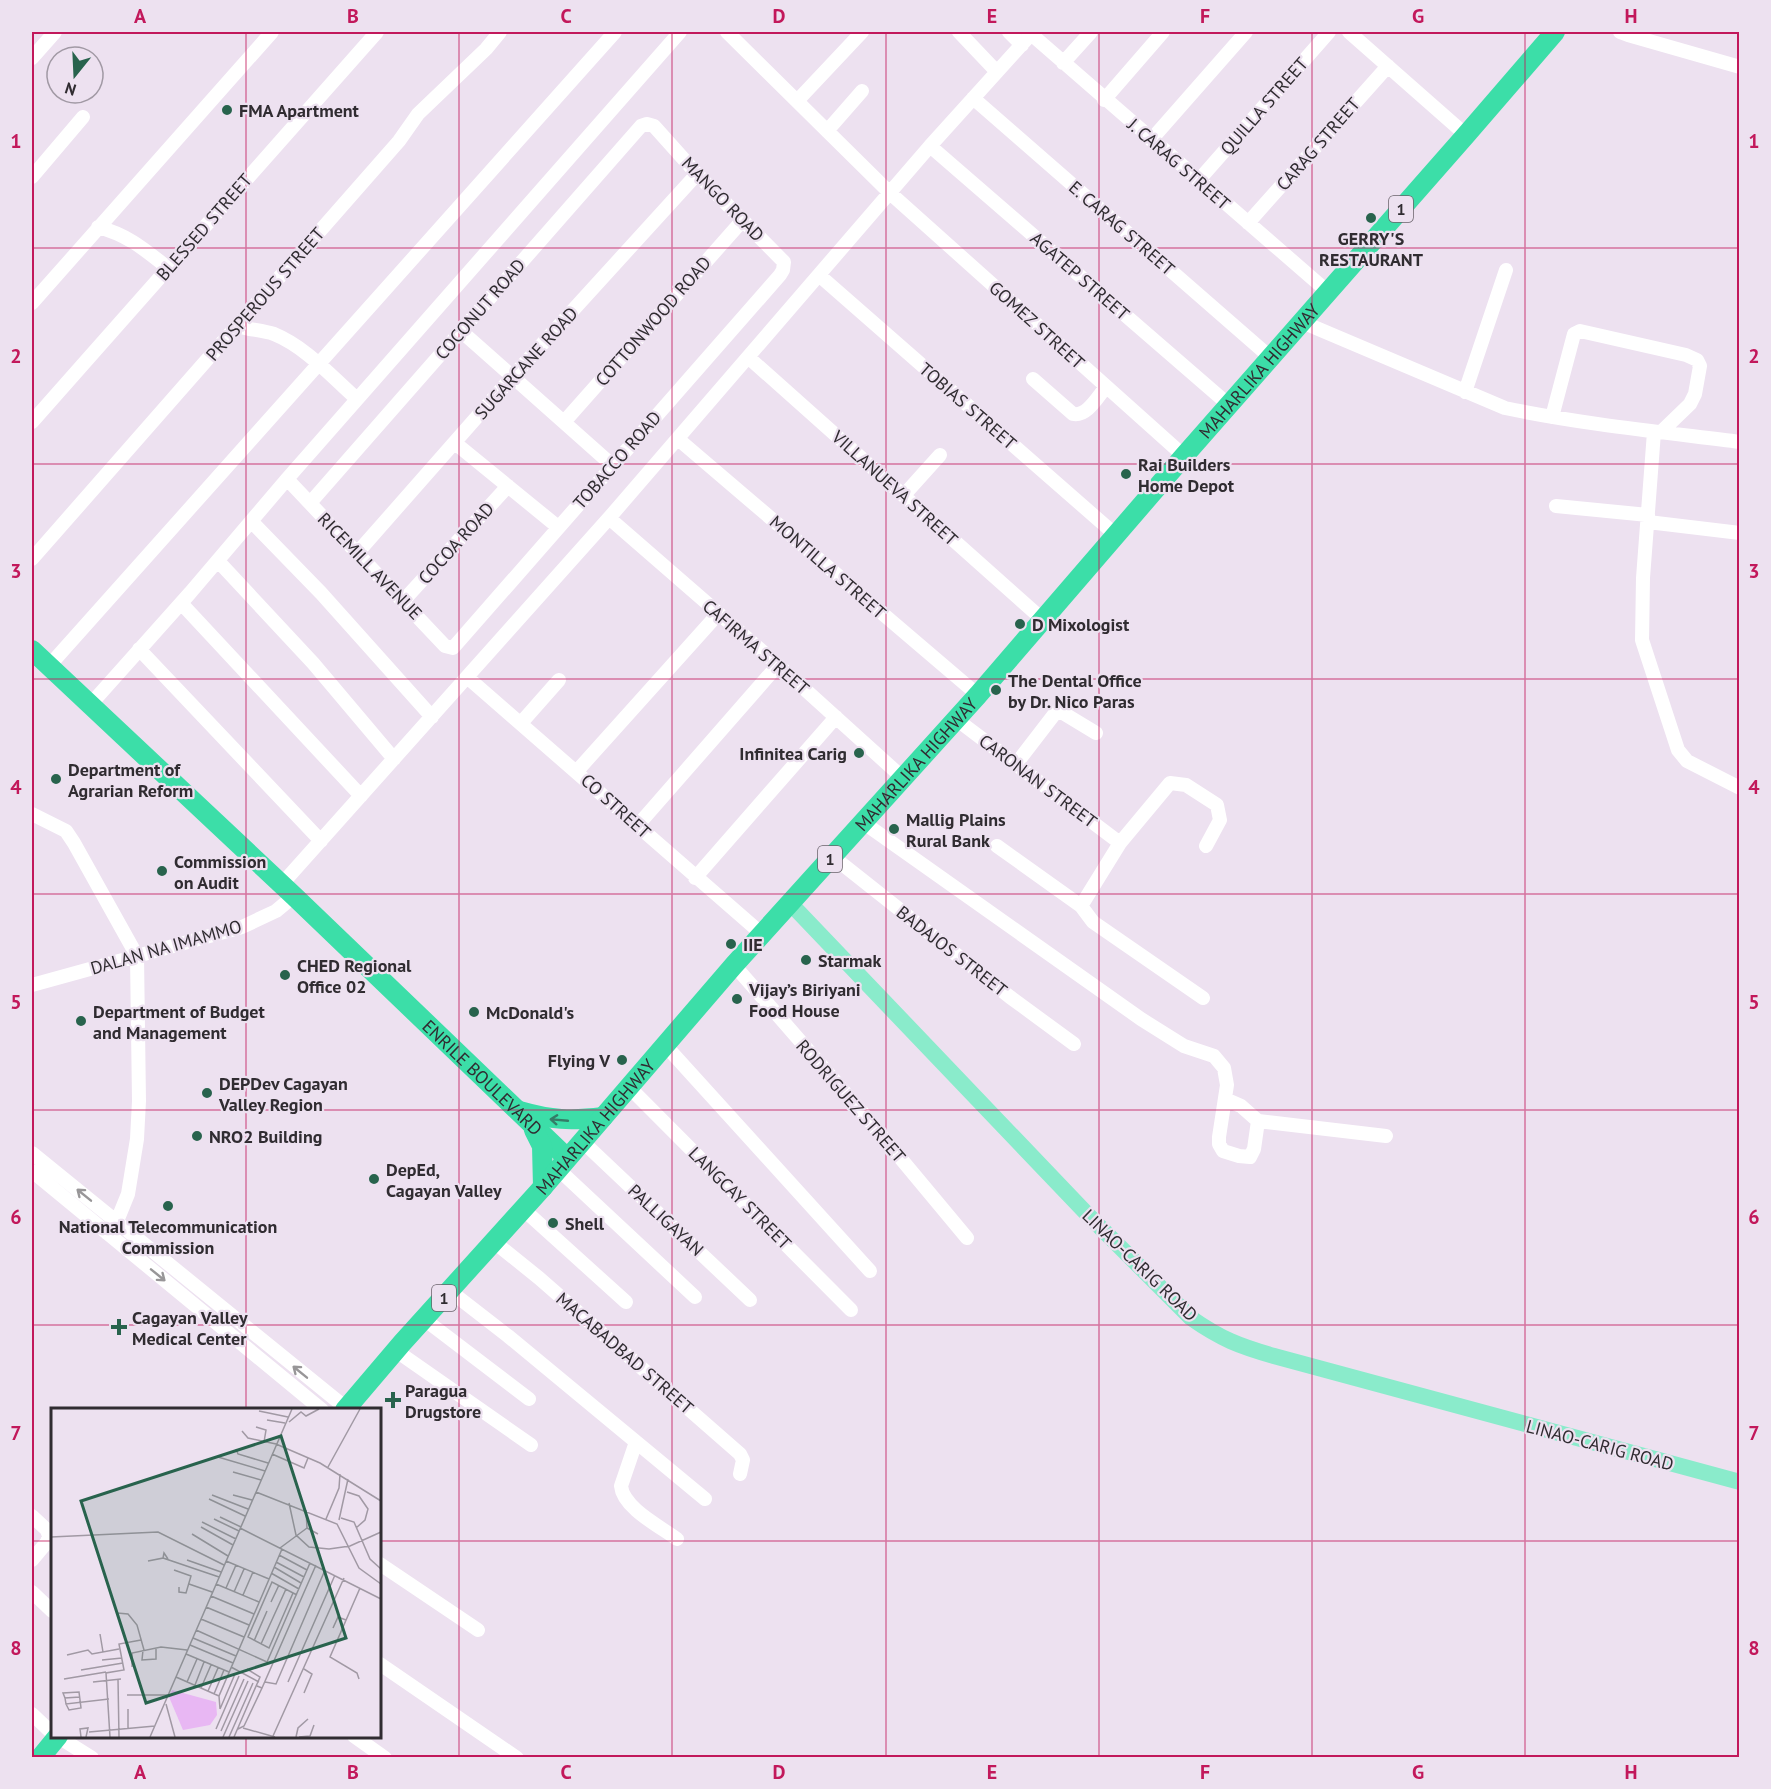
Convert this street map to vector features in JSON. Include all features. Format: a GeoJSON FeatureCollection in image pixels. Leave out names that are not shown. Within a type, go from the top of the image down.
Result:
{"type":"FeatureCollection","features":[{"type":"Feature","properties":{"kind":"highway","name":"MAHARLIKA HIGHWAY"},"geometry":{"type":"LineString","coordinates":[[347,1408],[395,1350],[524,1209],[734,965],[978,695],[1555,32]]}},
{"type":"Feature","properties":{"kind":"highway","name":"ENRILE BOULEVARD"},"geometry":{"type":"LineString","coordinates":[[32,650],[288,890],[522,1115],[563,1164]]}},
{"type":"Feature","properties":{"kind":"highway"},"geometry":{"type":"LineString","coordinates":[[522,1115],[567,1120],[603,1117]]}},
{"type":"Feature","properties":{"kind":"highway"},"geometry":{"type":"LineString","coordinates":[[522,1115],[542,1146],[543,1187]]}},
{"type":"Feature","properties":{"kind":"highway"},"geometry":{"type":"LineString","coordinates":[[39,1758],[54,1738]]}},
{"type":"Feature","properties":{"kind":"main road","name":"LINAO-CARIG ROAD"},"geometry":{"type":"LineString","coordinates":[[790,903],[1088,1215],[1191,1318],[1209,1331],[1235,1345],[1740,1482]]}},
{"type":"Feature","properties":{"kind":"street"},"geometry":{"type":"LineString","coordinates":[[32,58],[55,32]]}},
{"type":"Feature","properties":{"kind":"street"},"geometry":{"type":"LineString","coordinates":[[32,303],[272,32]]}},
{"type":"Feature","properties":{"kind":"street","name":"BLESSED STREET"},"geometry":{"type":"LineString","coordinates":[[32,422],[377,32]]}},
{"type":"Feature","properties":{"kind":"street","name":"PROSPEROUS STREET"},"geometry":{"type":"LineString","coordinates":[[32,558],[399,141],[418,114],[486,49],[500,32]]}},
{"type":"Feature","properties":{"kind":"street"},"geometry":{"type":"LineString","coordinates":[[49,666],[615,32]]}},
{"type":"Feature","properties":{"kind":"street"},"geometry":{"type":"LineString","coordinates":[[90,705],[680,32]]}},
{"type":"Feature","properties":{"kind":"street","name":"GOMEZ STREET"},"geometry":{"type":"LineString","coordinates":[[727,32],[890,193],[1184,456]]}},
{"type":"Feature","properties":{"kind":"street"},"geometry":{"type":"LineString","coordinates":[[796,100],[861,32]]}},
{"type":"Feature","properties":{"kind":"street"},"geometry":{"type":"LineString","coordinates":[[958,32],[997,72]]}},
{"type":"Feature","properties":{"kind":"street","name":"J. CARAG STREET"},"geometry":{"type":"LineString","coordinates":[[1009,32],[1028,37],[1063,63],[1328,292]]}},
{"type":"Feature","properties":{"kind":"street"},"geometry":{"type":"LineString","coordinates":[[1063,63],[1091,32]]}},
{"type":"Feature","properties":{"kind":"street"},"geometry":{"type":"LineString","coordinates":[[1104,100],[1163,32]]}},
{"type":"Feature","properties":{"kind":"street"},"geometry":{"type":"LineString","coordinates":[[1151,140],[1245,32]]}},
{"type":"Feature","properties":{"kind":"street","name":"QUILLA STREET"},"geometry":{"type":"LineString","coordinates":[[1198,181],[1329,32]]}},
{"type":"Feature","properties":{"kind":"street"},"geometry":{"type":"LineString","coordinates":[[1349,32],[1466,135]]}},
{"type":"Feature","properties":{"kind":"street"},"geometry":{"type":"LineString","coordinates":[[1620,32],[1740,67]]}},
{"type":"Feature","properties":{"kind":"street","name":"DALAN NA IMAMMO"},"geometry":{"type":"LineString","coordinates":[[32,985],[242,927],[276,911],[321,840],[609,518],[930,146],[1028,37]]}},
{"type":"Feature","properties":{"kind":"street","name":"CARAG STREET"},"geometry":{"type":"LineString","coordinates":[[1248,223],[1388,66]]}},
{"type":"Feature","properties":{"kind":"street"},"geometry":{"type":"LineString","coordinates":[[827,131],[862,91]]}},
{"type":"Feature","properties":{"kind":"street","name":"E. CARAG STREET"},"geometry":{"type":"LineString","coordinates":[[973,98],[1271,358]]}},
{"type":"Feature","properties":{"kind":"street"},"geometry":{"type":"LineString","coordinates":[[32,177],[83,117]]}},
{"type":"Feature","properties":{"kind":"street","name":"COCONUT ROAD"},"geometry":{"type":"LineString","coordinates":[[310,503],[635,131],[644,124],[654,126]]}},
{"type":"Feature","properties":{"kind":"street","name":"MANGO ROAD"},"geometry":{"type":"LineString","coordinates":[[654,126],[697,174],[784,262],[780,275]]}},
{"type":"Feature","properties":{"kind":"street","name":"AGATEP STREET"},"geometry":{"type":"LineString","coordinates":[[930,146],[1230,404]]}},
{"type":"Feature","properties":{"kind":"street","name":"SUGARCANE ROAD"},"geometry":{"type":"LineString","coordinates":[[358,552],[513,376],[697,174]]}},
{"type":"Feature","properties":{"kind":"street","name":"COTTONWOOD ROAD"},"geometry":{"type":"LineString","coordinates":[[564,422],[742,221]]}},
{"type":"Feature","properties":{"kind":"street"},"geometry":{"type":"LineString","coordinates":[[98,227],[117,232],[168,268]]}},
{"type":"Feature","properties":{"kind":"street"},"geometry":{"type":"LineString","coordinates":[[1465,392],[1506,270]]}},
{"type":"Feature","properties":{"kind":"street","name":"TOBACCO ROAD"},"geometry":{"type":"LineString","coordinates":[[455,646],[780,275]]}},
{"type":"Feature","properties":{"kind":"street","name":"TOBIAS STREET"},"geometry":{"type":"LineString","coordinates":[[820,276],[1117,536]]}},
{"type":"Feature","properties":{"kind":"street"},"geometry":{"type":"LineString","coordinates":[[1302,322],[1505,408],[1552,417],[1740,442]]}},
{"type":"Feature","properties":{"kind":"street"},"geometry":{"type":"LineString","coordinates":[[237,326],[276,335],[290,342],[357,399]]}},
{"type":"Feature","properties":{"kind":"street"},"geometry":{"type":"LineString","coordinates":[[461,331],[612,465]]}},
{"type":"Feature","properties":{"kind":"street"},"geometry":{"type":"LineString","coordinates":[[1552,417],[1574,334],[1580,331],[1686,355],[1697,360],[1700,366],[1695,393],[1690,404],[1658,432],[1643,578],[1642,640],[1678,750],[1687,761],[1740,788]]}},
{"type":"Feature","properties":{"kind":"street","name":"VILLANUEVA STREET"},"geometry":{"type":"LineString","coordinates":[[748,357],[1042,619]]}},
{"type":"Feature","properties":{"kind":"street"},"geometry":{"type":"LineString","coordinates":[[1033,379],[1075,415],[1084,412],[1106,387]]}},
{"type":"Feature","properties":{"kind":"street","name":"MONTILLA STREET"},"geometry":{"type":"LineString","coordinates":[[678,438],[978,695]]}},
{"type":"Feature","properties":{"kind":"street"},"geometry":{"type":"LineString","coordinates":[[455,443],[558,527]]}},
{"type":"Feature","properties":{"kind":"street"},"geometry":{"type":"LineString","coordinates":[[904,495],[940,455]]}},
{"type":"Feature","properties":{"kind":"street","name":"RICEMILL AVENUE"},"geometry":{"type":"LineString","coordinates":[[287,478],[445,646],[451,648],[455,646]]}},
{"type":"Feature","properties":{"kind":"street","name":"COCOA ROAD"},"geometry":{"type":"LineString","coordinates":[[404,600],[508,486]]}},
{"type":"Feature","properties":{"kind":"street"},"geometry":{"type":"LineString","coordinates":[[1556,506],[1740,533]]}},
{"type":"Feature","properties":{"kind":"street","name":"CAFIRMA STREET"},"geometry":{"type":"LineString","coordinates":[[609,518],[778,665],[903,778]]}},
{"type":"Feature","properties":{"kind":"street"},"geometry":{"type":"LineString","coordinates":[[251,521],[321,593],[432,717]]}},
{"type":"Feature","properties":{"kind":"street"},"geometry":{"type":"LineString","coordinates":[[218,561],[313,663],[394,759]]}},
{"type":"Feature","properties":{"kind":"street"},"geometry":{"type":"LineString","coordinates":[[181,603],[361,796]]}},
{"type":"Feature","properties":{"kind":"street"},"geometry":{"type":"LineString","coordinates":[[577,771],[718,614]]}},
{"type":"Feature","properties":{"kind":"street"},"geometry":{"type":"LineString","coordinates":[[139,649],[321,840]]}},
{"type":"Feature","properties":{"kind":"street"},"geometry":{"type":"LineString","coordinates":[[638,825],[778,665]]}},
{"type":"Feature","properties":{"kind":"street","name":"CO STREET"},"geometry":{"type":"LineString","coordinates":[[468,677],[638,825],[695,878],[763,935]]}},
{"type":"Feature","properties":{"kind":"street"},"geometry":{"type":"LineString","coordinates":[[521,723],[558,680]]}},
{"type":"Feature","properties":{"kind":"street"},"geometry":{"type":"LineString","coordinates":[[1016,764],[1056,712],[1063,713],[1096,733]]}},
{"type":"Feature","properties":{"kind":"street"},"geometry":{"type":"LineString","coordinates":[[695,878],[836,717]]}},
{"type":"Feature","properties":{"kind":"street","name":"CARONAN STREET"},"geometry":{"type":"LineString","coordinates":[[956,719],[1120,843]]}},
{"type":"Feature","properties":{"kind":"street"},"geometry":{"type":"LineString","coordinates":[[1081,906],[1120,843],[1166,786],[1174,782],[1186,785],[1220,809],[1220,820],[1206,846]]}},
{"type":"Feature","properties":{"kind":"street"},"geometry":{"type":"LineString","coordinates":[[32,814],[66,831],[137,956],[139,1093],[137,1139],[128,1194],[117,1221],[107,1233]]}},
{"type":"Feature","properties":{"kind":"street"},"geometry":{"type":"LineString","coordinates":[[864,823],[1141,1019],[1184,1047],[1217,1058],[1227,1074],[1219,1137],[1219,1144],[1223,1151],[1250,1157],[1254,1149],[1258,1121]]}},
{"type":"Feature","properties":{"kind":"street"},"geometry":{"type":"LineString","coordinates":[[997,846],[1081,906],[1093,922],[1203,998]]}},
{"type":"Feature","properties":{"kind":"street","name":"BADAJOS STREET"},"geometry":{"type":"LineString","coordinates":[[832,856],[1010,997],[1074,1044]]}},
{"type":"Feature","properties":{"kind":"street","name":"RODRIGUEZ STREET"},"geometry":{"type":"LineString","coordinates":[[734,965],[968,1238]]}},
{"type":"Feature","properties":{"kind":"street"},"geometry":{"type":"LineString","coordinates":[[665,1045],[870,1271]]}},
{"type":"Feature","properties":{"kind":"street","name":"LANGCAY STREET"},"geometry":{"type":"LineString","coordinates":[[628,1086],[851,1311]]}},
{"type":"Feature","properties":{"kind":"street"},"geometry":{"type":"LineString","coordinates":[[1225,1099],[1241,1106],[1258,1121],[1386,1136]]}},
{"type":"Feature","properties":{"kind":"street","name":"PALLIGAYAN"},"geometry":{"type":"LineString","coordinates":[[582,1141],[750,1300]]}},
{"type":"Feature","properties":{"kind":"street"},"geometry":{"type":"LineString","coordinates":[[32,1153],[345,1408]]}},
{"type":"Feature","properties":{"kind":"street"},"geometry":{"type":"LineString","coordinates":[[563,1164],[695,1297]]}},
{"type":"Feature","properties":{"kind":"street"},"geometry":{"type":"LineString","coordinates":[[32,1171],[320,1408]]}},
{"type":"Feature","properties":{"kind":"street"},"geometry":{"type":"LineString","coordinates":[[524,1209],[626,1302]]}},
{"type":"Feature","properties":{"kind":"street","name":"MACABADBAD STREET"},"geometry":{"type":"LineString","coordinates":[[493,1241],[539,1278],[732,1446],[743,1460],[740,1474]]}},
{"type":"Feature","properties":{"kind":"street"},"geometry":{"type":"LineString","coordinates":[[450,1291],[705,1499]]}},
{"type":"Feature","properties":{"kind":"street"},"geometry":{"type":"LineString","coordinates":[[424,1319],[529,1399]]}},
{"type":"Feature","properties":{"kind":"street"},"geometry":{"type":"LineString","coordinates":[[395,1350],[531,1445]]}},
{"type":"Feature","properties":{"kind":"street"},"geometry":{"type":"LineString","coordinates":[[636,1442],[621,1486],[622,1494],[633,1507],[677,1539]]}},
{"type":"Feature","properties":{"kind":"street"},"geometry":{"type":"LineString","coordinates":[[32,1516],[50,1536],[32,1560]]}},
{"type":"Feature","properties":{"kind":"street"},"geometry":{"type":"LineString","coordinates":[[381,1565],[478,1630]]}},
{"type":"Feature","properties":{"kind":"street"},"geometry":{"type":"LineString","coordinates":[[32,1592],[51,1610]]}},
{"type":"Feature","properties":{"kind":"street"},"geometry":{"type":"LineString","coordinates":[[381,1665],[517,1758]]}},
{"type":"Feature","properties":{"kind":"street"},"geometry":{"type":"LineString","coordinates":[[32,1714],[51,1731]]}},
{"type":"Feature","properties":{"kind":"street"},"geometry":{"type":"LineString","coordinates":[[59,1738],[92,1758]]}},
{"type":"Feature","properties":{"kind":"street"},"geometry":{"type":"LineString","coordinates":[[355,1738],[385,1758]]}},
{"type":"Feature","properties":{"kind":"place","name":"FMA Apartment"},"geometry":{"type":"Point","coordinates":[227,110]}},
{"type":"Feature","properties":{"kind":"place","name":"GERRY'S RESTAURANT"},"geometry":{"type":"Point","coordinates":[1371,218]}},
{"type":"Feature","properties":{"kind":"place","name":"Rai Builders Home Depot"},"geometry":{"type":"Point","coordinates":[1126,474]}},
{"type":"Feature","properties":{"kind":"place","name":"D Mixologist"},"geometry":{"type":"Point","coordinates":[1020,624]}},
{"type":"Feature","properties":{"kind":"place","name":"The Dental Office by Dr. Nico Paras"},"geometry":{"type":"Point","coordinates":[996,690]}},
{"type":"Feature","properties":{"kind":"place","name":"Infinitea Carig"},"geometry":{"type":"Point","coordinates":[859,753]}},
{"type":"Feature","properties":{"kind":"place","name":"Department of Agrarian Reform"},"geometry":{"type":"Point","coordinates":[56,779]}},
{"type":"Feature","properties":{"kind":"place","name":"Mallig Plains Rural Bank"},"geometry":{"type":"Point","coordinates":[894,829]}},
{"type":"Feature","properties":{"kind":"place","name":"Commission on Audit"},"geometry":{"type":"Point","coordinates":[162,871]}},
{"type":"Feature","properties":{"kind":"place","name":"IIE"},"geometry":{"type":"Point","coordinates":[731,944]}},
{"type":"Feature","properties":{"kind":"place","name":"Starmak"},"geometry":{"type":"Point","coordinates":[806,960]}},
{"type":"Feature","properties":{"kind":"place","name":"CHED Regional Office 02"},"geometry":{"type":"Point","coordinates":[285,975]}},
{"type":"Feature","properties":{"kind":"place","name":"Vijay’s Biriyani Food House"},"geometry":{"type":"Point","coordinates":[737,999]}},
{"type":"Feature","properties":{"kind":"place","name":"McDonald's"},"geometry":{"type":"Point","coordinates":[474,1012]}},
{"type":"Feature","properties":{"kind":"place","name":"Department of Budget and Management"},"geometry":{"type":"Point","coordinates":[81,1021]}},
{"type":"Feature","properties":{"kind":"place","name":"Flying V"},"geometry":{"type":"Point","coordinates":[622,1060]}},
{"type":"Feature","properties":{"kind":"place","name":"DEPDev Cagayan Valley Region"},"geometry":{"type":"Point","coordinates":[207,1093]}},
{"type":"Feature","properties":{"kind":"place","name":"NRO2 Building"},"geometry":{"type":"Point","coordinates":[197,1136]}},
{"type":"Feature","properties":{"kind":"place","name":"DepEd, Cagayan Valley"},"geometry":{"type":"Point","coordinates":[374,1179]}},
{"type":"Feature","properties":{"kind":"place","name":"National Telecommunication Commission"},"geometry":{"type":"Point","coordinates":[168,1206]}},
{"type":"Feature","properties":{"kind":"place","name":"Shell"},"geometry":{"type":"Point","coordinates":[553,1223]}},
{"type":"Feature","properties":{"kind":"place","name":"Cagayan Valley Medical Center"},"geometry":{"type":"Point","coordinates":[119,1327]}},
{"type":"Feature","properties":{"kind":"place","name":"Paragua Drugstore"},"geometry":{"type":"Point","coordinates":[393,1400]}}]}
